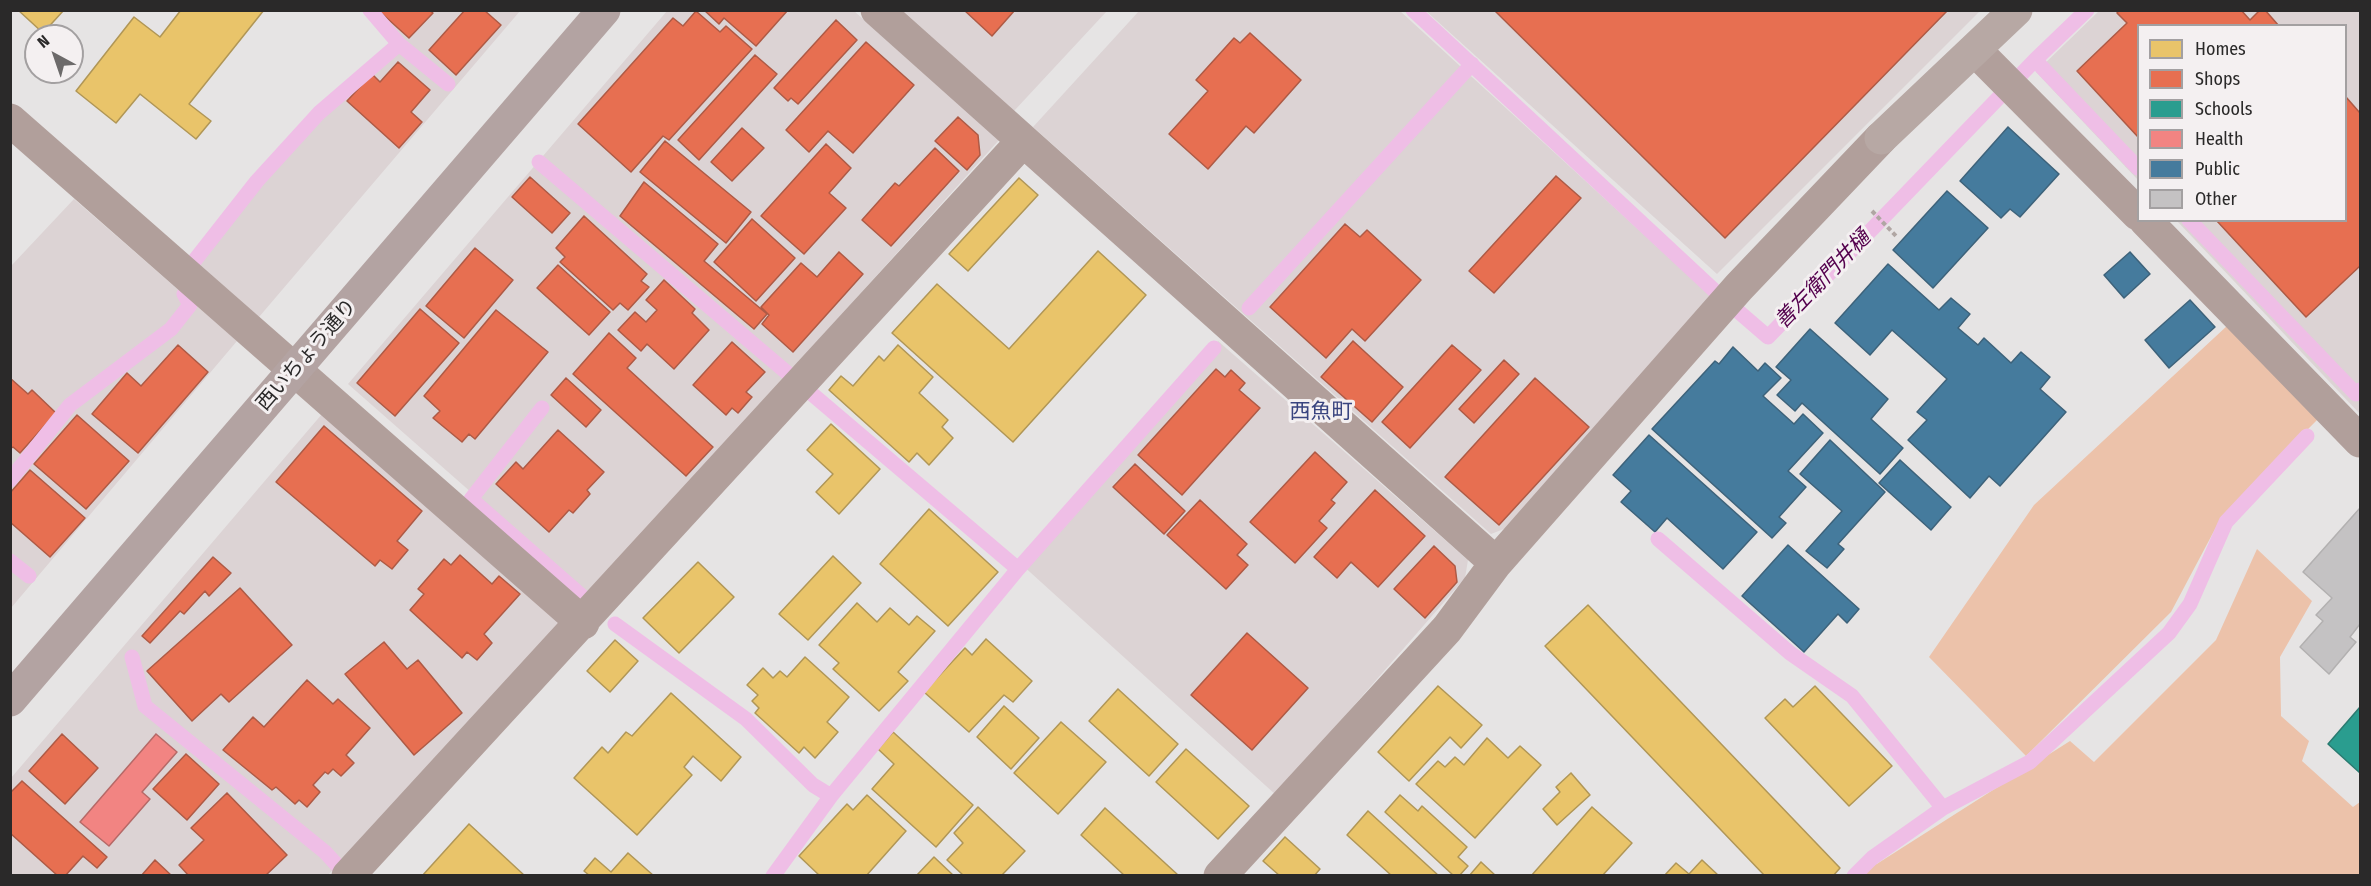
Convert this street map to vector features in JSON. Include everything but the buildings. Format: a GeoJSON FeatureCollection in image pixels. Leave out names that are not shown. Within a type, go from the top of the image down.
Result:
{"type":"FeatureCollection","features":[{"type":"Feature","properties":{"kind":"highway","name":"西いちょう通り"},"geometry":{"type":"LineString","coordinates":[[10,700],[604,10]]}},
{"type":"Feature","properties":{"kind":"street"},"geometry":{"type":"LineString","coordinates":[[877,10],[1022,142],[1496,563]]}},
{"type":"Feature","properties":{"kind":"street"},"geometry":{"type":"LineString","coordinates":[[1220,876],[1447,629],[1496,563],[1739,287],[1881,138],[1986,60],[2016,10]]}},
{"type":"Feature","properties":{"kind":"street"},"geometry":{"type":"LineString","coordinates":[[1986,60],[2137,212]]}},
{"type":"Feature","properties":{"kind":"street"},"geometry":{"type":"LineString","coordinates":[[10,120],[582,623]]}},
{"type":"Feature","properties":{"kind":"street"},"geometry":{"type":"LineString","coordinates":[[352,871],[1022,142]]}},
{"type":"Feature","properties":{"kind":"street"},"geometry":{"type":"LineString","coordinates":[[2147,222],[2361,441]]}},
{"type":"Feature","properties":{"kind":"path"},"geometry":{"type":"LineString","coordinates":[[1870,208],[1896,236]]}},
{"type":"Feature","properties":{"kind":"shaded area"},"geometry":{"type":"Polygon","coordinates":[[[362,11],[520,11],[259,317],[192,258],[253,179],[314,113],[393,44],[362,11]]]}},
{"type":"Feature","properties":{"kind":"shaded area"},"geometry":{"type":"Polygon","coordinates":[[[667,11],[854,11],[999,140],[588,595],[348,384],[667,11]]]}},
{"type":"Feature","properties":{"kind":"shaded area"},"geometry":{"type":"Polygon","coordinates":[[[903,11],[1107,11],[1014,111],[903,11]]]}},
{"type":"Feature","properties":{"kind":"shaded area"},"geometry":{"type":"Polygon","coordinates":[[[1139,11],[1400,11],[1712,297],[1509,527],[1491,534],[1033,127],[1139,11]]]}},
{"type":"Feature","properties":{"kind":"shaded area"},"geometry":{"type":"Polygon","coordinates":[[[1426,11],[1980,11],[1717,274],[1426,11]]]}},
{"type":"Feature","properties":{"kind":"shaded area"},"geometry":{"type":"Polygon","coordinates":[[[2099,11],[2360,11],[2360,414],[2178,222],[2347,222],[2347,24],[2137,24],[2137,179],[2036,72],[2099,11]]]}},
{"type":"Feature","properties":{"kind":"shaded area"},"geometry":{"type":"Polygon","coordinates":[[[74,199],[237,341],[11,608],[11,266],[74,199]]]}},
{"type":"Feature","properties":{"kind":"shaded area"},"geometry":{"type":"Polygon","coordinates":[[[2228,325],[2318,419],[2222,516],[2171,612],[2026,756],[1929,657],[2034,505],[2228,325]]]}},
{"type":"Feature","properties":{"kind":"shaded area"},"geometry":{"type":"Polygon","coordinates":[[[1218,341],[1468,560],[1465,578],[1276,795],[1020,563],[1218,341]]]}},
{"type":"Feature","properties":{"kind":"shaded area"},"geometry":{"type":"Polygon","coordinates":[[[322,414],[564,625],[328,875],[11,876],[11,778],[322,414]]]}},
{"type":"Feature","properties":{"kind":"shaded area"},"geometry":{"type":"Polygon","coordinates":[[[2257,549],[2312,601],[2280,657],[2281,716],[2309,741],[2302,761],[2353,807],[2360,802],[2360,875],[1863,875],[1872,867],[2070,741],[2094,762],[2216,640],[2257,549]]]}},
{"type":"Feature","properties":{"kind":"waterway"},"geometry":{"type":"LineString","coordinates":[[370,10],[399,44],[448,84]]}},
{"type":"Feature","properties":{"kind":"waterway","name":"善左衛門井樋"},"geometry":{"type":"LineString","coordinates":[[1413,10],[1717,293],[1768,337],[2035,60],[2137,167]]}},
{"type":"Feature","properties":{"kind":"waterway"},"geometry":{"type":"LineString","coordinates":[[2035,60],[2087,10]]}},
{"type":"Feature","properties":{"kind":"waterway"},"geometry":{"type":"LineString","coordinates":[[195,260],[257,181],[319,113],[399,44]]}},
{"type":"Feature","properties":{"kind":"waterway"},"geometry":{"type":"LineString","coordinates":[[1249,308],[1472,64]]}},
{"type":"Feature","properties":{"kind":"waterway"},"geometry":{"type":"LineString","coordinates":[[539,162],[1018,569]]}},
{"type":"Feature","properties":{"kind":"waterway","name":"善左衛門井樋"},"geometry":{"type":"LineString","coordinates":[[2191,222],[2356,394],[2360,390]]}},
{"type":"Feature","properties":{"kind":"waterway"},"geometry":{"type":"LineString","coordinates":[[10,480],[70,405],[171,329],[190,305],[184,294]]}},
{"type":"Feature","properties":{"kind":"waterway"},"geometry":{"type":"LineString","coordinates":[[773,876],[831,796],[1018,569],[1214,348]]}},
{"type":"Feature","properties":{"kind":"waterway"},"geometry":{"type":"LineString","coordinates":[[542,408],[471,499],[584,598]]}},
{"type":"Feature","properties":{"kind":"waterway"},"geometry":{"type":"LineString","coordinates":[[1854,876],[1872,858],[1943,808],[2030,762],[2169,633],[2190,604],[2226,522],[2307,436]]}},
{"type":"Feature","properties":{"kind":"waterway"},"geometry":{"type":"LineString","coordinates":[[1658,539],[1790,653],[1852,696],[1943,808]]}},
{"type":"Feature","properties":{"kind":"waterway"},"geometry":{"type":"LineString","coordinates":[[10,561],[29,576]]}},
{"type":"Feature","properties":{"kind":"waterway"},"geometry":{"type":"LineString","coordinates":[[615,624],[746,719],[813,785],[831,796]]}},
{"type":"Feature","properties":{"kind":"waterway"},"geometry":{"type":"LineString","coordinates":[[132,657],[145,706],[325,852],[347,876]]}},
{"type":"Feature","properties":{"kind":"district","name":"西魚町"},"geometry":{"type":"Point","coordinates":[1321,412]}}]}
